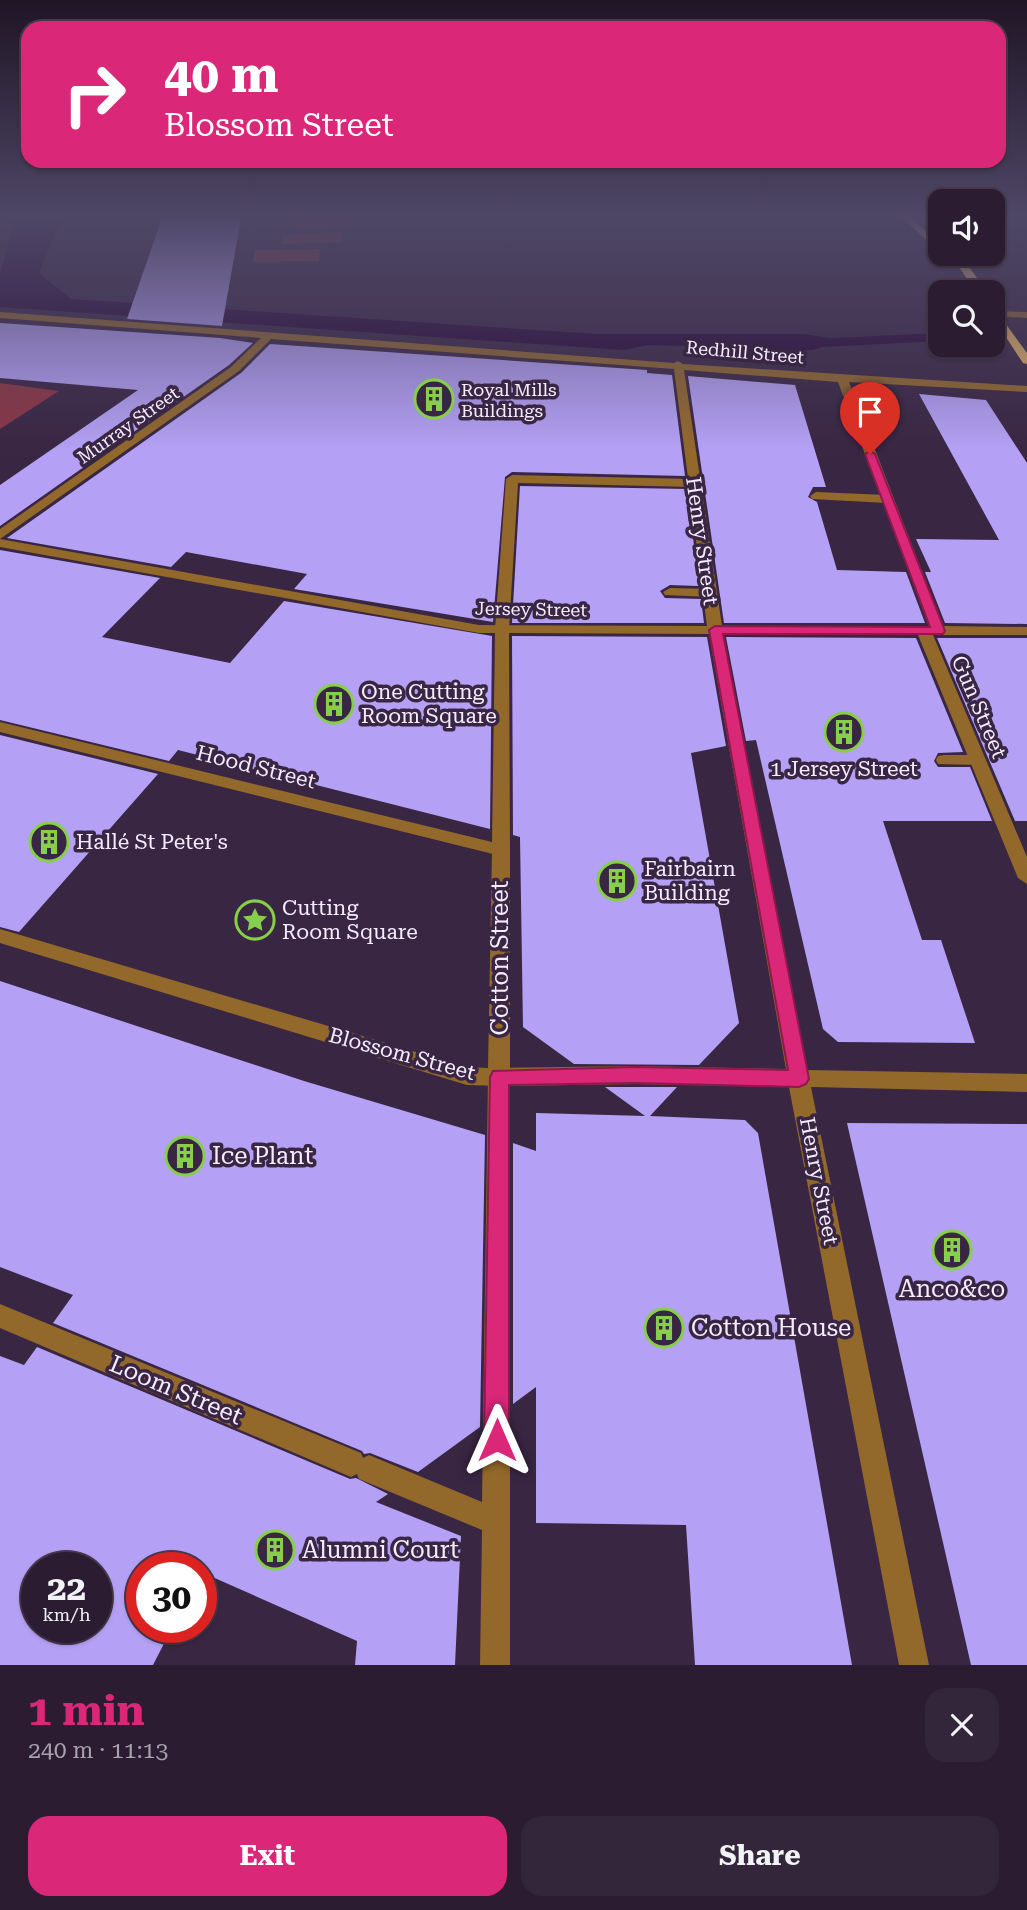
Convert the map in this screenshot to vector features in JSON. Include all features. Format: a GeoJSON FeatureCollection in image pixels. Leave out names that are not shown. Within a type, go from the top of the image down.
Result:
{"type":"FeatureCollection","features":[{"type":"Feature","properties":{"kind":"highway"},"geometry":{"type":"LineString","coordinates":[[1005,326],[1027,360]]}},
{"type":"Feature","properties":{"kind":"street"},"geometry":{"type":"LineString","coordinates":[[1005,312],[1027,315]]}},
{"type":"Feature","properties":{"kind":"street","name":"Redhill Street"},"geometry":{"type":"LineString","coordinates":[[0,315],[678,364],[842,379],[1027,389]]}},
{"type":"Feature","properties":{"kind":"street","name":"Murray Street"},"geometry":{"type":"LineString","coordinates":[[0,535],[235,369],[269,335]]}},
{"type":"Feature","properties":{"kind":"street","name":"Henry Street"},"geometry":{"type":"LineString","coordinates":[[678,364],[715,630],[799,1079],[914,1665]]}},
{"type":"Feature","properties":{"kind":"street","name":"Gun Street"},"geometry":{"type":"LineString","coordinates":[[842,379],[978,760],[1027,877]]}},
{"type":"Feature","properties":{"kind":"street","name":"Cotton Street"},"geometry":{"type":"LineString","coordinates":[[495,1665],[502,629],[512,480],[620,486],[694,483]]}},
{"type":"Feature","properties":{"kind":"street"},"geometry":{"type":"LineString","coordinates":[[816,496],[887,499]]}},
{"type":"Feature","properties":{"kind":"street","name":"Jersey Street"},"geometry":{"type":"LineString","coordinates":[[0,542],[479,629],[1027,631]]}},
{"type":"Feature","properties":{"kind":"street"},"geometry":{"type":"LineString","coordinates":[[670,592],[710,593]]}},
{"type":"Feature","properties":{"kind":"street","name":"Hood Street"},"geometry":{"type":"LineString","coordinates":[[0,727],[501,850]]}},
{"type":"Feature","properties":{"kind":"street"},"geometry":{"type":"LineString","coordinates":[[944,760],[978,760]]}},
{"type":"Feature","properties":{"kind":"street","name":"Blossom Street"},"geometry":{"type":"LineString","coordinates":[[0,936],[467,1076],[636,1075],[1027,1083]]}},
{"type":"Feature","properties":{"kind":"street","name":"Loom Street"},"geometry":{"type":"LineString","coordinates":[[0,1316],[496,1522]]}},
{"type":"Feature","properties":{"kind":"shaded area"},"geometry":{"type":"Polygon","coordinates":[[[0,296],[67,296],[71,299],[596,334],[804,334],[830,338],[928,334],[928,342],[822,347],[813,350],[713,352],[685,346],[648,345],[624,350],[0,307],[0,296]]]}},
{"type":"Feature","properties":{"kind":"shaded area"},"geometry":{"type":"Polygon","coordinates":[[[0,383],[59,391],[0,429],[0,383]]]}},
{"type":"Feature","properties":{"kind":"building"},"geometry":{"type":"Polygon","coordinates":[[[135,296],[227,296],[222,326],[127,319],[135,296]]]}},
{"type":"Feature","properties":{"kind":"building"},"geometry":{"type":"Polygon","coordinates":[[[0,323],[220,338],[253,343],[229,365],[0,526],[0,485],[138,390],[0,378],[0,323]]]}},
{"type":"Feature","properties":{"kind":"building"},"geometry":{"type":"Polygon","coordinates":[[[270,344],[647,370],[647,373],[672,375],[685,476],[512,472],[505,477],[493,622],[294,589],[307,574],[186,552],[171,567],[7,538],[241,373],[270,344]]]}},
{"type":"Feature","properties":{"kind":"building"},"geometry":{"type":"Polygon","coordinates":[[[688,376],[795,385],[826,487],[813,487],[808,497],[817,502],[837,570],[906,572],[925,623],[724,623],[688,376]]]}},
{"type":"Feature","properties":{"kind":"building"},"geometry":{"type":"Polygon","coordinates":[[[919,394],[986,400],[1027,463],[1027,624],[945,623],[925,572],[931,572],[916,539],[999,540],[919,394]]]}},
{"type":"Feature","properties":{"kind":"building"},"geometry":{"type":"Polygon","coordinates":[[[520,486],[687,489],[699,586],[670,585],[660,591],[665,598],[701,599],[704,623],[512,623],[520,486]]]}},
{"type":"Feature","properties":{"kind":"building"},"geometry":{"type":"Polygon","coordinates":[[[0,550],[160,578],[102,637],[230,663],[284,601],[492,636],[490,829],[178,750],[169,761],[0,720],[0,550]]]}},
{"type":"Feature","properties":{"kind":"building","name":"Fairbairn Building"},"geometry":{"type":"Polygon","coordinates":[[[512,636],[707,637],[726,746],[691,753],[739,1023],[699,1065],[574,1064],[523,1027],[520,837],[513,835],[512,636]]]}},
{"type":"Feature","properties":{"kind":"building"},"geometry":{"type":"Polygon","coordinates":[[[726,637],[916,638],[963,752],[938,753],[934,761],[938,767],[970,767],[992,821],[883,821],[922,940],[941,940],[975,1043],[838,1042],[823,1029],[756,740],[746,741],[726,637]]]}},
{"type":"Feature","properties":{"kind":"building"},"geometry":{"type":"Polygon","coordinates":[[[937,638],[1027,638],[1027,821],[1015,821],[937,638]]]}},
{"type":"Feature","properties":{"kind":"building","name":"Hallé St Peter's"},"geometry":{"type":"Polygon","coordinates":[[[0,735],[158,774],[19,932],[0,927],[0,735]]]}},
{"type":"Feature","properties":{"kind":"building"},"geometry":{"type":"Polygon","coordinates":[[[0,981],[304,1081],[485,1135],[480,1427],[418,1472],[370,1453],[364,1454],[53,1323],[73,1295],[0,1267],[0,981]]]}},
{"type":"Feature","properties":{"kind":"building","name":"Cotton House"},"geometry":{"type":"Polygon","coordinates":[[[605,1087],[677,1087],[650,1116],[745,1120],[758,1133],[852,1665],[695,1665],[686,1525],[536,1523],[536,1387],[513,1404],[513,1143],[536,1151],[536,1113],[645,1116],[605,1087]]]}},
{"type":"Feature","properties":{"kind":"building"},"geometry":{"type":"Polygon","coordinates":[[[847,1123],[1027,1124],[1027,1665],[971,1665],[847,1123]]]}},
{"type":"Feature","properties":{"kind":"building","name":"Alumni Court"},"geometry":{"type":"Polygon","coordinates":[[[37,1347],[350,1479],[356,1478],[388,1494],[376,1502],[461,1536],[455,1665],[355,1665],[357,1641],[217,1579],[217,1552],[126,1552],[126,1643],[164,1643],[153,1665],[0,1665],[0,1356],[24,1365],[37,1347]]]}},
{"type":"Feature","properties":{"kind":"place","name":"Royal Mills Buildings"},"geometry":{"type":"Point","coordinates":[434,399]}},
{"type":"Feature","properties":{"kind":"place","name":"One Cutting Room Square"},"geometry":{"type":"Point","coordinates":[334,704]}},
{"type":"Feature","properties":{"kind":"place","name":"1 Jersey Street"},"geometry":{"type":"Point","coordinates":[844,732]}},
{"type":"Feature","properties":{"kind":"place","name":"Hallé St Peter's"},"geometry":{"type":"Point","coordinates":[49,842]}},
{"type":"Feature","properties":{"kind":"place","name":"Fairbairn Building"},"geometry":{"type":"Point","coordinates":[617,881]}},
{"type":"Feature","properties":{"kind":"place","name":"Cutting Room Square"},"geometry":{"type":"Point","coordinates":[255,920]}},
{"type":"Feature","properties":{"kind":"place","name":"Ice Plant"},"geometry":{"type":"Point","coordinates":[185,1156]}},
{"type":"Feature","properties":{"kind":"place","name":"Anco&co"},"geometry":{"type":"Point","coordinates":[952,1250]}},
{"type":"Feature","properties":{"kind":"place","name":"Cotton House"},"geometry":{"type":"Point","coordinates":[664,1328]}},
{"type":"Feature","properties":{"kind":"place","name":"Alumni Court"},"geometry":{"type":"Point","coordinates":[275,1550]}},
{"type":"Feature","properties":{"kind":"route"},"geometry":{"type":"LineString","coordinates":[[497,1440],[499,1077],[636,1075],[799,1079],[715,630],[938,631],[870,454]]}}]}
